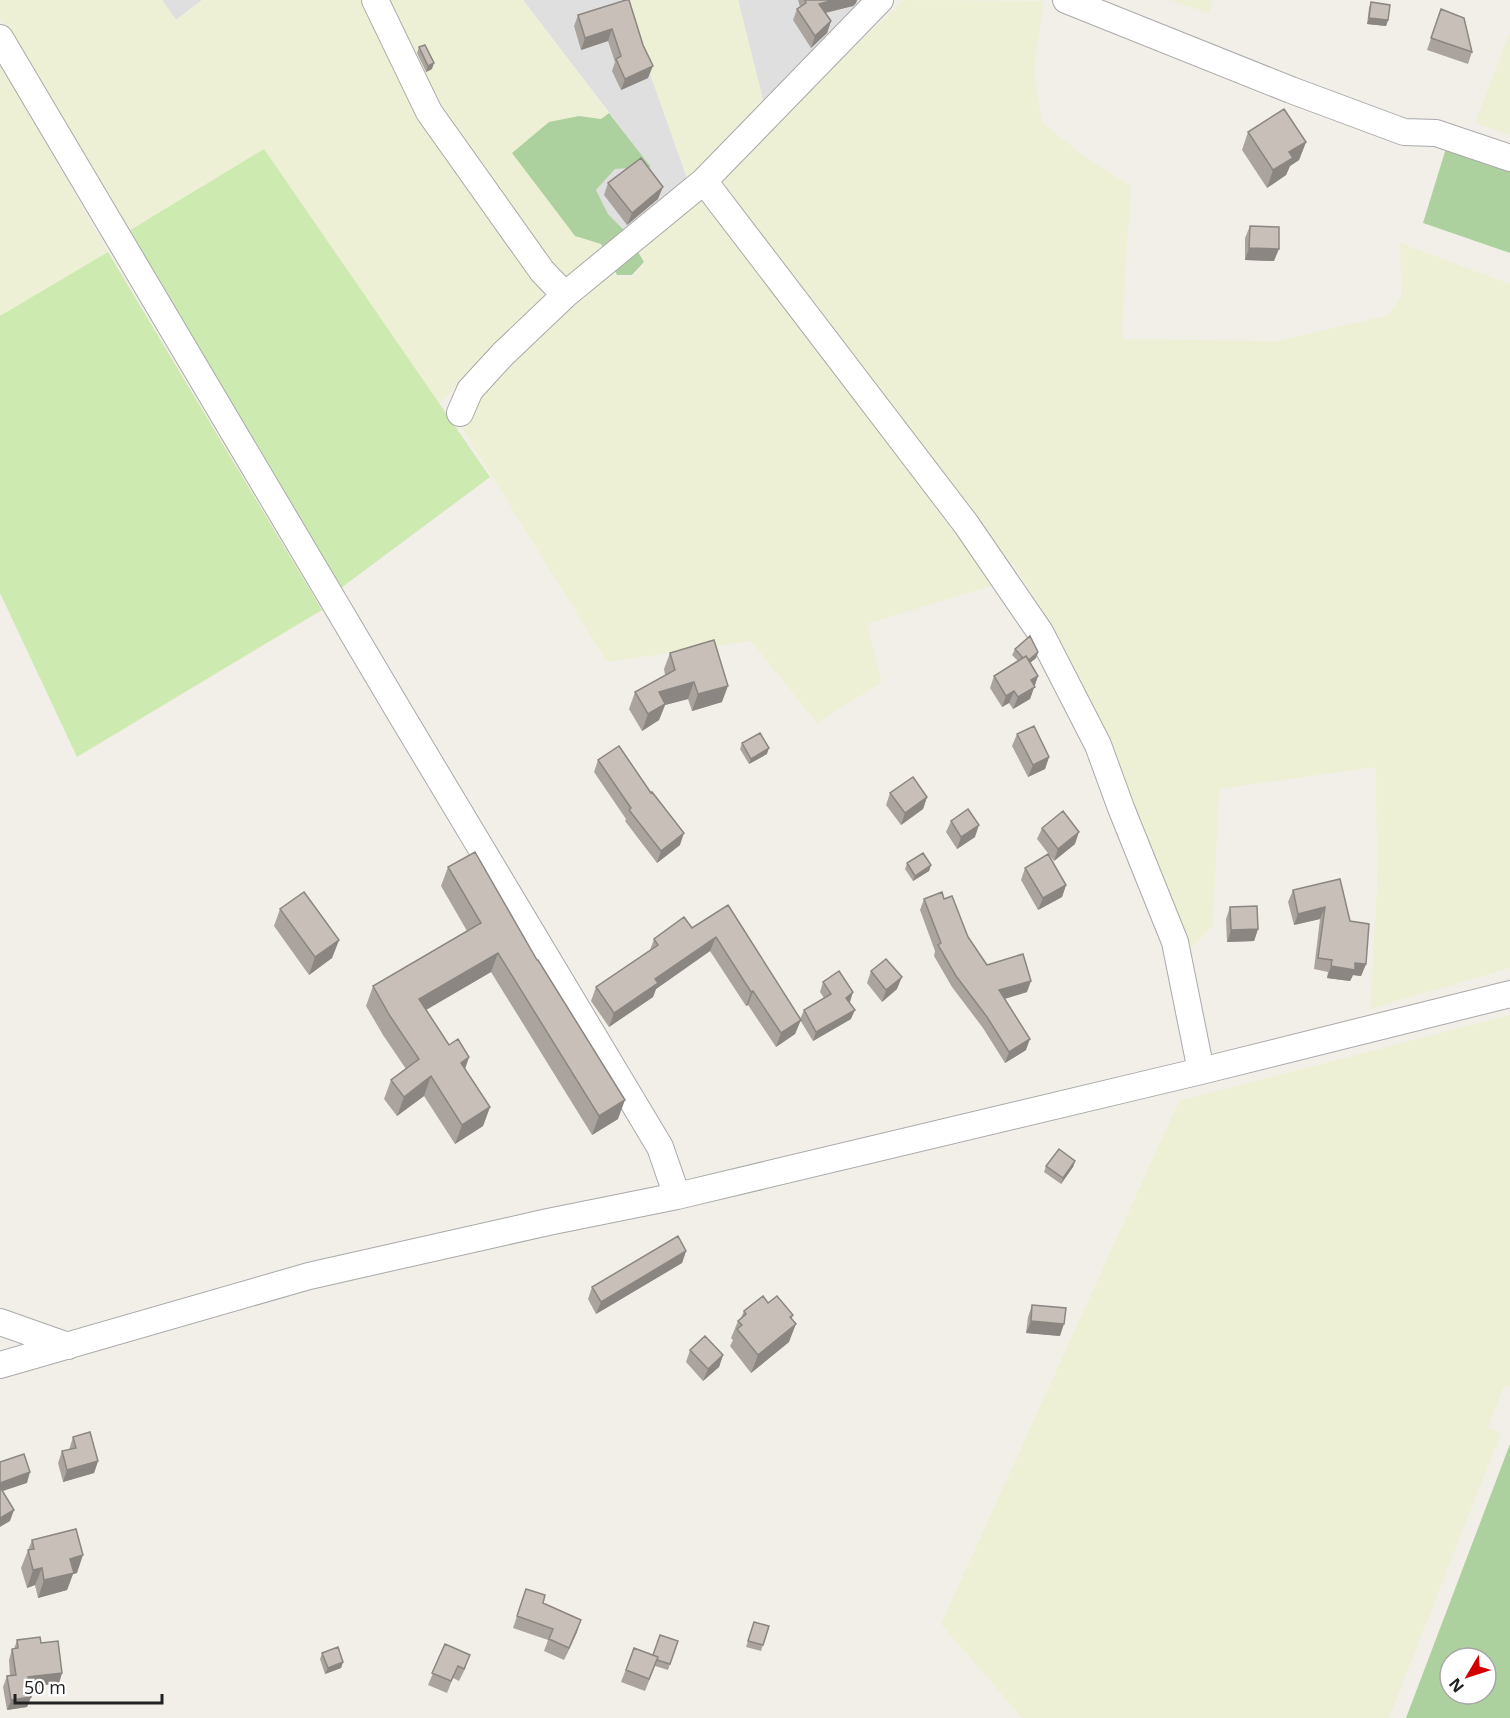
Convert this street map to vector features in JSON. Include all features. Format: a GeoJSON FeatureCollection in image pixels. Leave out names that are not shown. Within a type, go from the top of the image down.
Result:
{"type":"FeatureCollection","features":[{"type":"Feature","properties":{"kind":"street"},"geometry":{"type":"LineString","coordinates":[[375,0],[429,112],[542,271],[565,295]]}},
{"type":"Feature","properties":{"kind":"street"},"geometry":{"type":"LineString","coordinates":[[460,413],[470,390],[503,354],[565,295],[704,181],[880,0]]}},
{"type":"Feature","properties":{"kind":"street"},"geometry":{"type":"LineString","coordinates":[[1066,0],[1291,90],[1404,132],[1436,134],[1510,158]]}},
{"type":"Feature","properties":{"kind":"street"},"geometry":{"type":"LineString","coordinates":[[0,38],[660,1147],[677,1196]]}},
{"type":"Feature","properties":{"kind":"street"},"geometry":{"type":"LineString","coordinates":[[704,181],[966,524],[1040,632],[1098,745],[1121,808],[1176,942],[1201,1071]]}},
{"type":"Feature","properties":{"kind":"street"},"geometry":{"type":"LineString","coordinates":[[0,1365],[319,1273],[677,1196],[1201,1071],[1510,994]]}},
{"type":"Feature","properties":{"kind":"street"},"geometry":{"type":"LineString","coordinates":[[0,1322],[68,1346]]}},
{"type":"Feature","properties":{"kind":"shaded area"},"geometry":{"type":"Polygon","coordinates":[[[162,0],[202,0],[176,20],[162,0]]]}},
{"type":"Feature","properties":{"kind":"shaded area"},"geometry":{"type":"Polygon","coordinates":[[[523,0],[624,0],[687,178],[627,233],[608,214],[596,190],[615,169],[651,167],[523,0]]]}},
{"type":"Feature","properties":{"kind":"shaded area"},"geometry":{"type":"Polygon","coordinates":[[[738,0],[864,0],[763,100],[738,0]]]}},
{"type":"Feature","properties":{"kind":"green space"},"geometry":{"type":"Polygon","coordinates":[[[0,0],[162,0],[176,20],[202,0],[365,0],[413,102],[547,299],[439,404],[264,149],[127,232],[0,19],[0,0]]]}},
{"type":"Feature","properties":{"kind":"green space"},"geometry":{"type":"Polygon","coordinates":[[[386,0],[523,0],[609,113],[601,119],[579,116],[575,236],[601,244],[605,252],[564,283],[435,110],[386,0]]]}},
{"type":"Feature","properties":{"kind":"green space"},"geometry":{"type":"Polygon","coordinates":[[[624,0],[738,0],[763,100],[687,178],[624,0]]]}},
{"type":"Feature","properties":{"kind":"green space"},"geometry":{"type":"Polygon","coordinates":[[[904,0],[1044,1],[1034,69],[1042,122],[1081,154],[1131,186],[1123,339],[1278,341],[1389,315],[1401,296],[1400,243],[1510,284],[1510,968],[1370,1009],[1377,888],[1376,767],[1219,789],[1213,926],[1188,951],[1086,701],[1040,606],[1014,565],[977,531],[711,181],[904,0]]]}},
{"type":"Feature","properties":{"kind":"green space"},"geometry":{"type":"Polygon","coordinates":[[[1169,0],[1213,0],[1209,13],[1169,0]]]}},
{"type":"Feature","properties":{"kind":"green space"},"geometry":{"type":"Polygon","coordinates":[[[1510,32],[1510,135],[1475,123],[1510,32]]]}},
{"type":"Feature","properties":{"kind":"green space"},"geometry":{"type":"Polygon","coordinates":[[[0,64],[108,252],[0,319],[0,64]]]}},
{"type":"Feature","properties":{"kind":"green space"},"geometry":{"type":"Polygon","coordinates":[[[609,113],[651,167],[615,169],[596,190],[608,214],[627,233],[644,262],[632,275],[617,275],[601,244],[575,236],[512,153],[549,122],[579,116],[601,119],[609,113]]]}},
{"type":"Feature","properties":{"kind":"green space"},"geometry":{"type":"Polygon","coordinates":[[[1447,145],[1510,167],[1510,253],[1423,223],[1447,145]]]}},
{"type":"Feature","properties":{"kind":"green space"},"geometry":{"type":"Polygon","coordinates":[[[264,149],[490,477],[337,591],[127,232],[264,149]]]}},
{"type":"Feature","properties":{"kind":"green space"},"geometry":{"type":"Polygon","coordinates":[[[701,196],[994,585],[867,624],[882,682],[817,723],[751,641],[607,662],[463,430],[475,401],[498,373],[612,273],[619,277],[632,277],[636,274],[645,263],[640,252],[701,196]]]}},
{"type":"Feature","properties":{"kind":"green space"},"geometry":{"type":"Polygon","coordinates":[[[108,252],[322,610],[77,757],[0,593],[0,316],[108,252]]]}},
{"type":"Feature","properties":{"kind":"green space"},"geometry":{"type":"Polygon","coordinates":[[[1510,1015],[1510,1387],[1504,1386],[1488,1427],[1501,1433],[1389,1718],[1022,1718],[941,1624],[1179,1101],[1510,1015]]]}},
{"type":"Feature","properties":{"kind":"green space"},"geometry":{"type":"Polygon","coordinates":[[[1510,1444],[1510,1718],[1406,1718],[1510,1444]]]}},
{"type":"Feature","properties":{"kind":"building"},"geometry":{"type":"Polygon","coordinates":[[[629,0],[643,45],[653,66],[625,79],[616,59],[621,56],[612,29],[585,38],[578,15],[629,0]]]}},
{"type":"Feature","properties":{"kind":"building"},"geometry":{"type":"Polygon","coordinates":[[[805,0],[834,0],[819,4],[831,21],[815,36],[797,9],[806,3],[805,0]]]}},
{"type":"Feature","properties":{"kind":"building"},"geometry":{"type":"Polygon","coordinates":[[[1371,2],[1390,5],[1388,20],[1369,18],[1371,2]]]}},
{"type":"Feature","properties":{"kind":"building"},"geometry":{"type":"Polygon","coordinates":[[[1441,9],[1464,18],[1472,52],[1431,38],[1441,9]]]}},
{"type":"Feature","properties":{"kind":"building"},"geometry":{"type":"Polygon","coordinates":[[[425,45],[434,63],[428,66],[419,47],[425,45]]]}},
{"type":"Feature","properties":{"kind":"building"},"geometry":{"type":"Polygon","coordinates":[[[1284,109],[1306,142],[1289,152],[1293,158],[1273,170],[1248,132],[1284,109]]]}},
{"type":"Feature","properties":{"kind":"building"},"geometry":{"type":"Polygon","coordinates":[[[641,158],[663,187],[632,213],[608,183],[641,158]]]}},
{"type":"Feature","properties":{"kind":"building"},"geometry":{"type":"Polygon","coordinates":[[[1250,226],[1279,227],[1279,249],[1249,248],[1250,226]]]}},
{"type":"Feature","properties":{"kind":"building"},"geometry":{"type":"Polygon","coordinates":[[[1030,636],[1038,652],[1029,660],[1026,656],[1023,658],[1015,649],[1030,636]]]}},
{"type":"Feature","properties":{"kind":"building"},"geometry":{"type":"Polygon","coordinates":[[[714,640],[728,686],[698,694],[694,682],[659,692],[665,704],[648,714],[635,692],[675,670],[670,653],[714,640]]]}},
{"type":"Feature","properties":{"kind":"building"},"geometry":{"type":"Polygon","coordinates":[[[1026,656],[1038,676],[1031,680],[1035,687],[1018,697],[1014,691],[1006,696],[994,676],[1026,656]]]}},
{"type":"Feature","properties":{"kind":"building"},"geometry":{"type":"Polygon","coordinates":[[[1034,726],[1049,757],[1033,765],[1017,734],[1034,726]]]}},
{"type":"Feature","properties":{"kind":"building"},"geometry":{"type":"Polygon","coordinates":[[[760,733],[769,748],[751,759],[742,743],[760,733]]]}},
{"type":"Feature","properties":{"kind":"building"},"geometry":{"type":"Polygon","coordinates":[[[619,746],[651,793],[684,833],[661,851],[629,810],[631,808],[598,760],[619,746]]]}},
{"type":"Feature","properties":{"kind":"building"},"geometry":{"type":"Polygon","coordinates":[[[913,777],[927,797],[905,813],[890,793],[913,777]]]}},
{"type":"Feature","properties":{"kind":"building"},"geometry":{"type":"Polygon","coordinates":[[[968,809],[979,825],[961,837],[951,821],[968,809]]]}},
{"type":"Feature","properties":{"kind":"building"},"geometry":{"type":"Polygon","coordinates":[[[1063,811],[1079,832],[1058,849],[1042,828],[1063,811]]]}},
{"type":"Feature","properties":{"kind":"building"},"geometry":{"type":"Polygon","coordinates":[[[475,852],[537,960],[625,1100],[599,1116],[498,953],[419,999],[449,1045],[458,1039],[469,1057],[461,1063],[490,1107],[462,1125],[431,1076],[404,1097],[391,1080],[419,1059],[373,986],[481,923],[448,867],[475,852]]]}},
{"type":"Feature","properties":{"kind":"building"},"geometry":{"type":"Polygon","coordinates":[[[923,853],[931,865],[915,876],[907,863],[923,853]]]}},
{"type":"Feature","properties":{"kind":"building"},"geometry":{"type":"Polygon","coordinates":[[[1048,854],[1066,885],[1043,898],[1025,868],[1048,854]]]}},
{"type":"Feature","properties":{"kind":"building"},"geometry":{"type":"Polygon","coordinates":[[[1340,879],[1350,921],[1369,924],[1366,964],[1355,963],[1355,970],[1331,966],[1332,960],[1318,958],[1325,907],[1298,914],[1293,890],[1340,879]]]}},
{"type":"Feature","properties":{"kind":"building"},"geometry":{"type":"Polygon","coordinates":[[[304,892],[339,940],[315,957],[280,909],[304,892]]]}},
{"type":"Feature","properties":{"kind":"building"},"geometry":{"type":"Polygon","coordinates":[[[942,892],[944,899],[952,896],[968,937],[987,965],[1023,954],[1031,981],[999,990],[1030,1039],[1009,1052],[987,1017],[956,976],[938,945],[941,943],[924,899],[942,892]]]}},
{"type":"Feature","properties":{"kind":"building"},"geometry":{"type":"Polygon","coordinates":[[[728,905],[801,1020],[781,1033],[753,991],[751,992],[716,937],[655,979],[658,983],[614,1013],[596,987],[658,945],[654,939],[684,917],[692,928],[728,905]]]}},
{"type":"Feature","properties":{"kind":"building"},"geometry":{"type":"Polygon","coordinates":[[[1257,906],[1258,929],[1231,930],[1230,907],[1257,906]]]}},
{"type":"Feature","properties":{"kind":"building"},"geometry":{"type":"Polygon","coordinates":[[[886,959],[902,977],[886,990],[871,971],[886,959]]]}},
{"type":"Feature","properties":{"kind":"building"},"geometry":{"type":"Polygon","coordinates":[[[839,971],[853,992],[846,998],[855,1010],[816,1032],[804,1010],[831,994],[823,982],[839,971]]]}},
{"type":"Feature","properties":{"kind":"building"},"geometry":{"type":"Polygon","coordinates":[[[1059,1149],[1075,1161],[1063,1178],[1046,1166],[1059,1149]]]}},
{"type":"Feature","properties":{"kind":"building"},"geometry":{"type":"Polygon","coordinates":[[[678,1236],[686,1251],[601,1302],[592,1287],[678,1236]]]}},
{"type":"Feature","properties":{"kind":"building"},"geometry":{"type":"Polygon","coordinates":[[[763,1296],[768,1303],[777,1296],[793,1315],[790,1317],[796,1324],[758,1355],[737,1329],[742,1325],[738,1321],[746,1314],[744,1311],[763,1296]]]}},
{"type":"Feature","properties":{"kind":"building"},"geometry":{"type":"Polygon","coordinates":[[[1032,1305],[1066,1308],[1064,1324],[1031,1321],[1032,1305]]]}},
{"type":"Feature","properties":{"kind":"building"},"geometry":{"type":"Polygon","coordinates":[[[705,1336],[723,1355],[708,1369],[690,1350],[705,1336]]]}},
{"type":"Feature","properties":{"kind":"building"},"geometry":{"type":"Polygon","coordinates":[[[90,1432],[98,1461],[67,1470],[62,1451],[76,1448],[73,1437],[90,1432]]]}},
{"type":"Feature","properties":{"kind":"building"},"geometry":{"type":"Polygon","coordinates":[[[24,1454],[30,1472],[0,1483],[0,1462],[24,1454]]]}},
{"type":"Feature","properties":{"kind":"building"},"geometry":{"type":"Polygon","coordinates":[[[0,1487],[14,1510],[0,1518],[0,1487]]]}},
{"type":"Feature","properties":{"kind":"building"},"geometry":{"type":"Polygon","coordinates":[[[76,1529],[83,1555],[70,1559],[74,1573],[44,1580],[42,1568],[33,1570],[28,1550],[34,1549],[32,1540],[76,1529]]]}},
{"type":"Feature","properties":{"kind":"building"},"geometry":{"type":"Polygon","coordinates":[[[526,1589],[545,1595],[543,1603],[581,1620],[569,1648],[549,1639],[553,1629],[517,1616],[526,1589]]]}},
{"type":"Feature","properties":{"kind":"building"},"geometry":{"type":"Polygon","coordinates":[[[754,1622],[769,1626],[763,1645],[748,1641],[754,1622]]]}},
{"type":"Feature","properties":{"kind":"building"},"geometry":{"type":"Polygon","coordinates":[[[660,1635],[678,1641],[670,1664],[657,1660],[658,1657],[653,1655],[660,1635]]]}},
{"type":"Feature","properties":{"kind":"building"},"geometry":{"type":"Polygon","coordinates":[[[40,1637],[41,1643],[58,1641],[62,1673],[28,1677],[31,1697],[11,1700],[7,1676],[16,1675],[12,1649],[18,1648],[17,1640],[40,1637]]]}},
{"type":"Feature","properties":{"kind":"building"},"geometry":{"type":"Polygon","coordinates":[[[445,1644],[470,1655],[464,1669],[458,1666],[451,1681],[432,1673],[445,1644]]]}},
{"type":"Feature","properties":{"kind":"building"},"geometry":{"type":"Polygon","coordinates":[[[338,1647],[343,1662],[328,1668],[322,1653],[338,1647]]]}},
{"type":"Feature","properties":{"kind":"building"},"geometry":{"type":"Polygon","coordinates":[[[634,1648],[658,1657],[649,1679],[626,1670],[634,1648]]]}}]}
